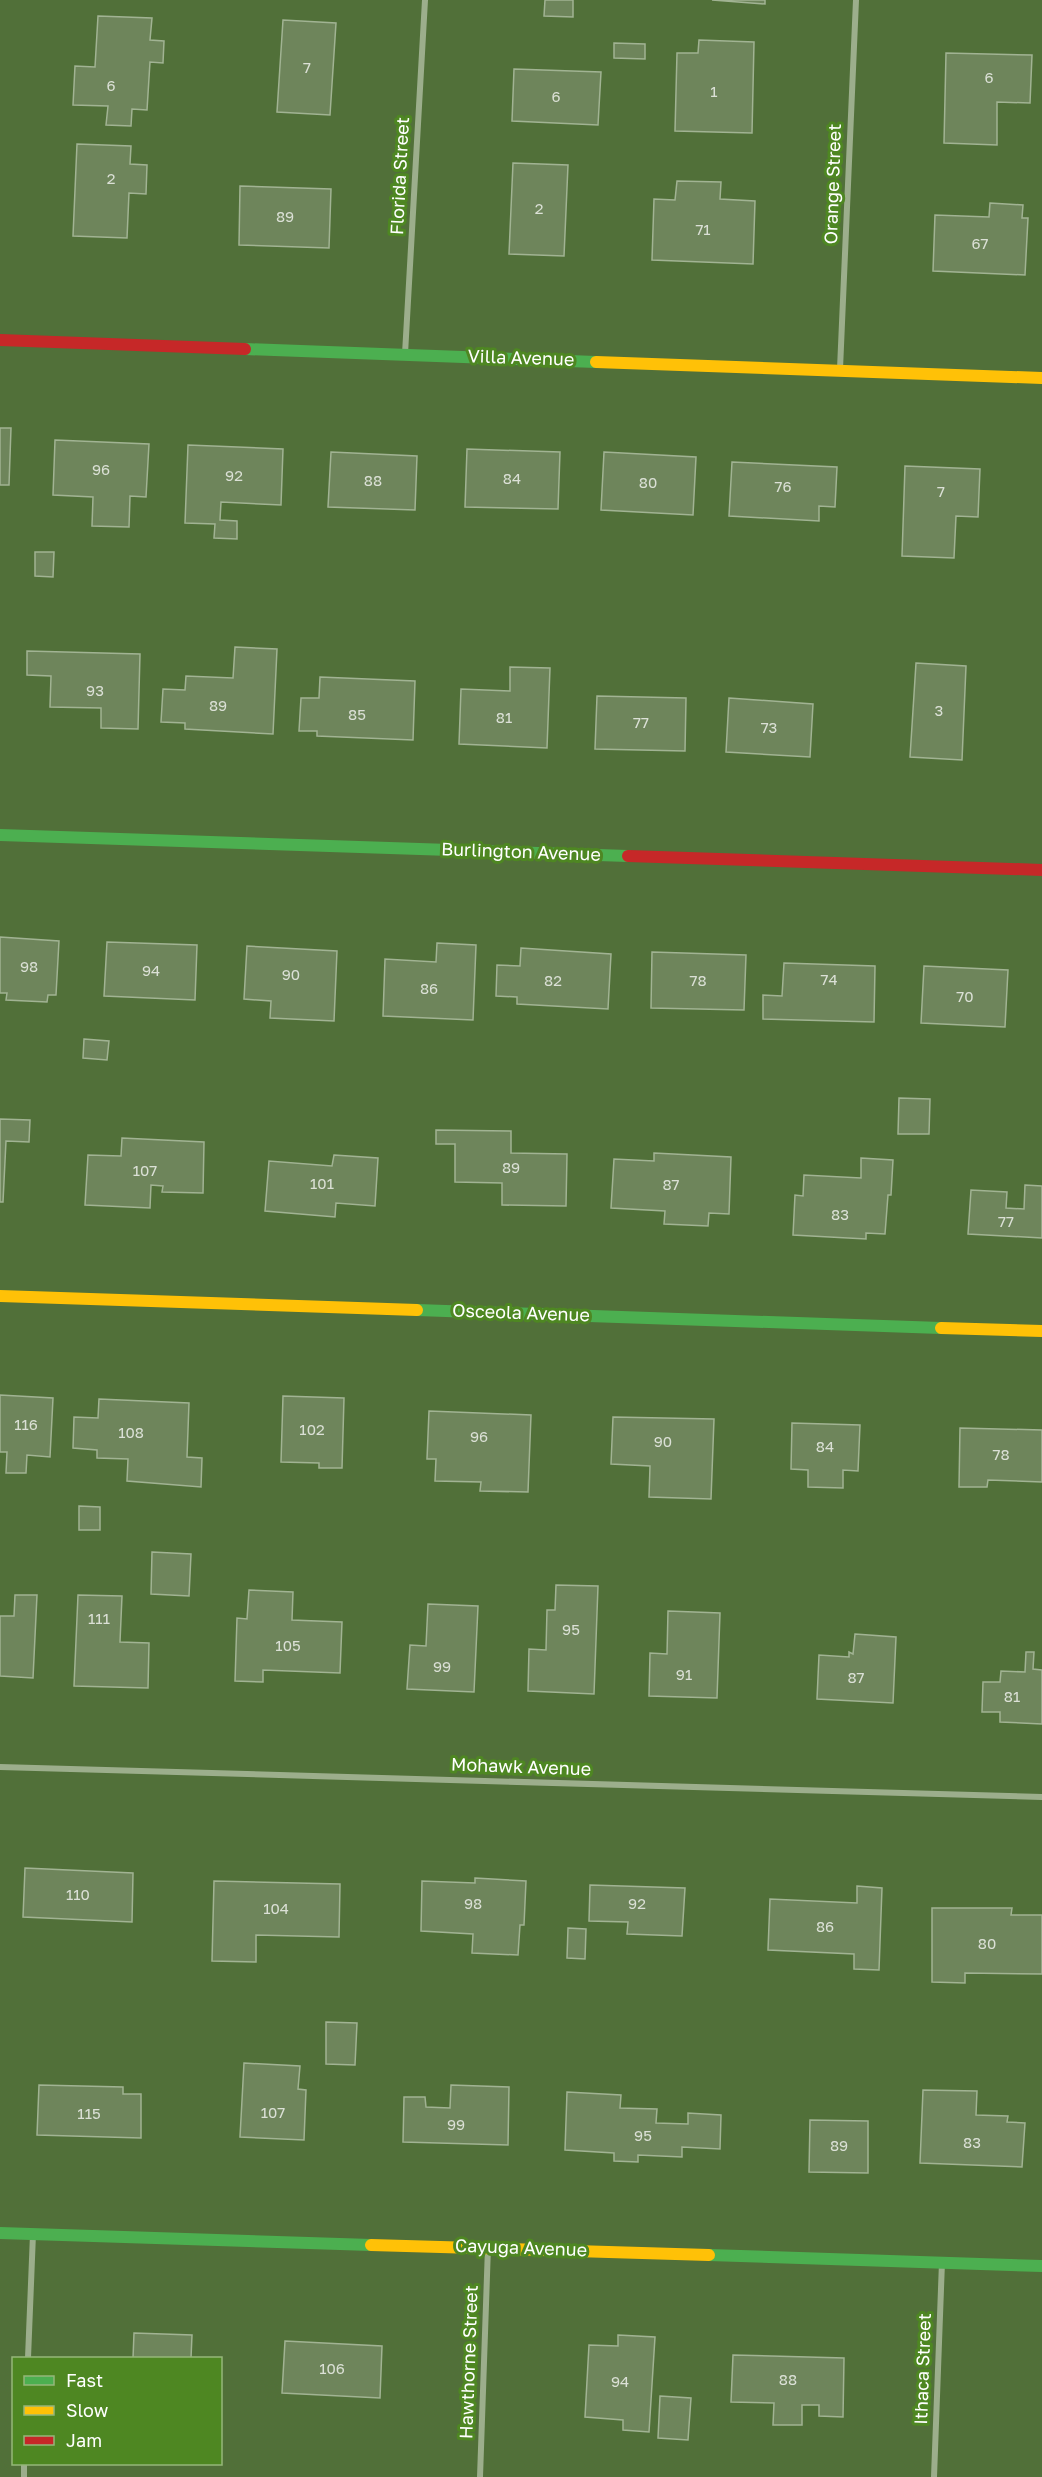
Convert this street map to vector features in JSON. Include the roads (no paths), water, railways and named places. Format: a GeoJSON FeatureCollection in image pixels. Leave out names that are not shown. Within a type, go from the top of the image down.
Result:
{"type":"FeatureCollection","features":[{"type":"Feature","properties":{"kind":"street","name":"Florida Street"},"geometry":{"type":"LineString","coordinates":[[405,354],[424,0]]}},
{"type":"Feature","properties":{"kind":"street","name":"Orange Street"},"geometry":{"type":"LineString","coordinates":[[840,369],[855,0]]}},
{"type":"Feature","properties":{"kind":"street","name":"Villa Avenue"},"geometry":{"type":"LineString","coordinates":[[0,340],[1042,378]]}},
{"type":"Feature","properties":{"kind":"street","name":"Burlington Avenue"},"geometry":{"type":"LineString","coordinates":[[0,835],[1042,870]]}},
{"type":"Feature","properties":{"kind":"street","name":"Osceola Avenue"},"geometry":{"type":"LineString","coordinates":[[0,1296],[1042,1331]]}},
{"type":"Feature","properties":{"kind":"street","name":"Mohawk Avenue"},"geometry":{"type":"LineString","coordinates":[[0,1767],[1042,1797]]}},
{"type":"Feature","properties":{"kind":"street","name":"Cayuga Avenue"},"geometry":{"type":"LineString","coordinates":[[0,2233],[1042,2266]]}},
{"type":"Feature","properties":{"kind":"street"},"geometry":{"type":"LineString","coordinates":[[28,2357],[33,2234]]}},
{"type":"Feature","properties":{"kind":"street","name":"Hawthorne Street"},"geometry":{"type":"LineString","coordinates":[[480,2477],[488,2247]]}},
{"type":"Feature","properties":{"kind":"street","name":"Ithaca Street"},"geometry":{"type":"LineString","coordinates":[[934,2477],[942,2262]]}}]}
